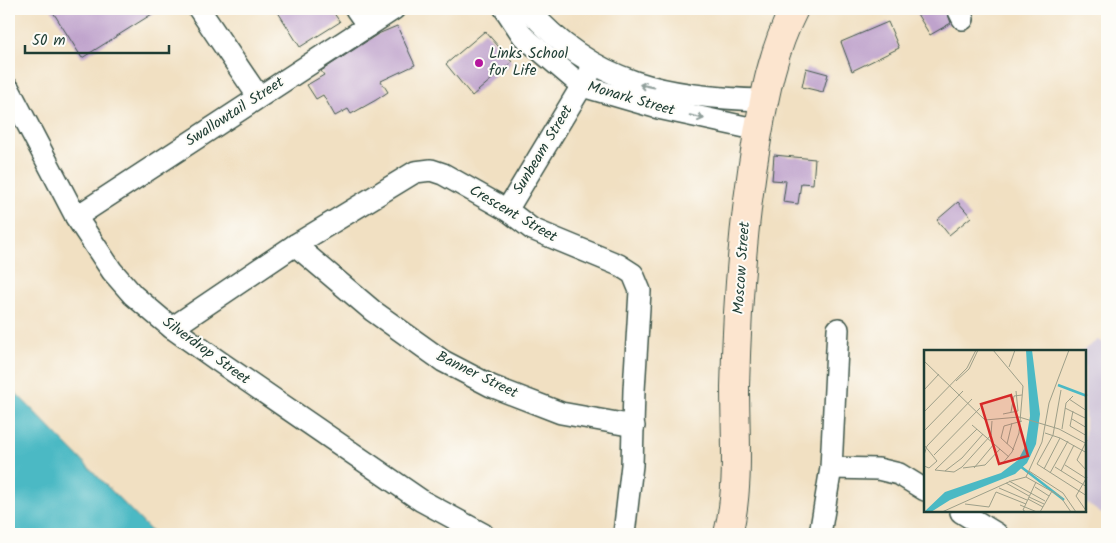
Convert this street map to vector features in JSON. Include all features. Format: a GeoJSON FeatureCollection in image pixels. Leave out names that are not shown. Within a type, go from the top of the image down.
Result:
{"type":"FeatureCollection","features":[{"type":"Feature","properties":{"kind":"street"},"geometry":{"type":"LineString","coordinates":[[199,9],[258,96]]}},
{"type":"Feature","properties":{"kind":"street"},"geometry":{"type":"LineString","coordinates":[[356,9],[368,26]]}},
{"type":"Feature","properties":{"kind":"street","name":"Swallowtail Street"},"geometry":{"type":"LineString","coordinates":[[76,217],[258,96],[394,9]]}},
{"type":"Feature","properties":{"kind":"street","name":"Monark Street"},"geometry":{"type":"LineString","coordinates":[[504,9],[523,36],[582,86],[658,108],[759,130]]}},
{"type":"Feature","properties":{"kind":"street","name":"Moscow Street"},"geometry":{"type":"LineString","coordinates":[[728,534],[734,482],[739,288],[745,218],[772,61],[782,31],[794,9]]}},
{"type":"Feature","properties":{"kind":"street"},"geometry":{"type":"LineString","coordinates":[[523,36],[534,15]]}},
{"type":"Feature","properties":{"kind":"street","name":"Monark Street"},"geometry":{"type":"LineString","coordinates":[[534,15],[550,33],[595,65],[629,82],[712,99],[764,100]]}},
{"type":"Feature","properties":{"kind":"street","name":"Sunbeam Street"},"geometry":{"type":"LineString","coordinates":[[507,210],[595,65]]}},
{"type":"Feature","properties":{"kind":"street","name":"Silverdrop Street"},"geometry":{"type":"LineString","coordinates":[[9,90],[76,217],[112,271],[133,295],[172,328],[422,501],[483,534]]}},
{"type":"Feature","properties":{"kind":"street","name":"Crescent Street"},"geometry":{"type":"LineString","coordinates":[[172,328],[295,244],[415,172],[430,170],[443,174],[507,210],[532,229],[619,265],[633,274],[640,291],[632,465],[624,534]]}},
{"type":"Feature","properties":{"kind":"street","name":"Banner Street"},"geometry":{"type":"LineString","coordinates":[[295,244],[373,311],[443,361],[491,386],[561,413],[634,426]]}},
{"type":"Feature","properties":{"kind":"street"},"geometry":{"type":"LineString","coordinates":[[820,534],[831,468],[838,329]]}},
{"type":"Feature","properties":{"kind":"street"},"geometry":{"type":"LineString","coordinates":[[831,468],[885,470],[899,474],[924,489]]}},
{"type":"Feature","properties":{"kind":"street"},"geometry":{"type":"LineString","coordinates":[[963,513],[997,534]]}},
{"type":"Feature","properties":{"kind":"shaded area"},"geometry":{"type":"Polygon","coordinates":[[[1098,340],[1107,345],[1107,518],[1086,503],[1086,350],[1083,350],[1098,340]]]}},
{"type":"Feature","properties":{"kind":"water"},"geometry":{"type":"Polygon","coordinates":[[[9,386],[154,534],[9,534],[9,386]]]}},
{"type":"Feature","properties":{"kind":"building"},"geometry":{"type":"Polygon","coordinates":[[[51,9],[160,9],[82,58],[51,9]]]}},
{"type":"Feature","properties":{"kind":"building"},"geometry":{"type":"Polygon","coordinates":[[[276,9],[331,9],[340,22],[300,47],[276,9]]]}},
{"type":"Feature","properties":{"kind":"building"},"geometry":{"type":"Polygon","coordinates":[[[914,9],[946,9],[951,23],[930,35],[914,9]]]}},
{"type":"Feature","properties":{"kind":"building"},"geometry":{"type":"Polygon","coordinates":[[[888,22],[899,48],[852,71],[841,42],[888,22]]]}},
{"type":"Feature","properties":{"kind":"building"},"geometry":{"type":"Polygon","coordinates":[[[397,26],[415,65],[381,81],[388,92],[376,100],[351,114],[348,109],[335,116],[323,95],[316,99],[307,85],[324,75],[321,71],[378,34],[397,26]]]}},
{"type":"Feature","properties":{"kind":"building","name":"Links School for Life"},"geometry":{"type":"Polygon","coordinates":[[[485,31],[512,62],[472,96],[446,64],[485,31]]]}},
{"type":"Feature","properties":{"kind":"building"},"geometry":{"type":"Polygon","coordinates":[[[806,68],[828,74],[823,92],[802,87],[806,68]]]}},
{"type":"Feature","properties":{"kind":"building"},"geometry":{"type":"Polygon","coordinates":[[[774,155],[815,159],[813,184],[801,183],[798,204],[783,202],[786,181],[772,180],[774,155]]]}},
{"type":"Feature","properties":{"kind":"building"},"geometry":{"type":"Polygon","coordinates":[[[958,202],[971,217],[949,235],[937,220],[958,202]]]}},
{"type":"Feature","properties":{"kind":"place","name":"Links School for Life"},"geometry":{"type":"Point","coordinates":[479,63]}}]}
